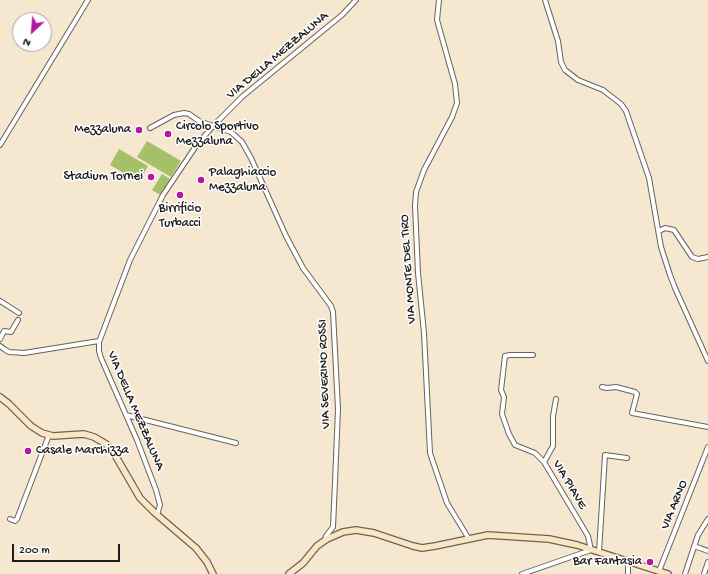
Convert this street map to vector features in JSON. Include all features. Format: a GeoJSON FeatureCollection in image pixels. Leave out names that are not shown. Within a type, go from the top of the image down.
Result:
{"type":"FeatureCollection","features":[{"type":"Feature","properties":{"kind":"street"},"geometry":{"type":"LineString","coordinates":[[0,145],[88,0]]}},
{"type":"Feature","properties":{"kind":"street","name":"VIA DELLA MEZZALUNA"},"geometry":{"type":"LineString","coordinates":[[157,516],[160,505],[158,494],[98,350],[99,341],[130,260],[163,195],[192,151],[212,126],[243,96],[342,15],[356,0]]}},
{"type":"Feature","properties":{"kind":"street","name":"VIA MONTE DEL TIRO"},"geometry":{"type":"LineString","coordinates":[[439,0],[438,20],[455,84],[457,103],[452,117],[424,170],[417,189],[415,206],[419,280],[424,333],[429,449],[447,503],[469,539]]}},
{"type":"Feature","properties":{"kind":"street"},"geometry":{"type":"LineString","coordinates":[[545,0],[558,41],[561,62],[565,70],[578,80],[601,88],[620,103],[625,110],[650,178],[662,247],[675,288],[708,361]]}},
{"type":"Feature","properties":{"kind":"street"},"geometry":{"type":"LineString","coordinates":[[150,128],[174,115],[182,113],[188,113],[199,121],[212,126]]}},
{"type":"Feature","properties":{"kind":"street","name":"VIA SEVERINO ROSSI"},"geometry":{"type":"LineString","coordinates":[[212,126],[231,132],[242,142],[251,158],[284,233],[305,271],[334,312],[338,409],[335,496],[333,528],[326,536],[325,540]]}},
{"type":"Feature","properties":{"kind":"street"},"geometry":{"type":"LineString","coordinates":[[659,230],[665,228],[674,230],[692,257],[697,259],[708,258]]}},
{"type":"Feature","properties":{"kind":"street"},"geometry":{"type":"LineString","coordinates":[[0,301],[19,313]]}},
{"type":"Feature","properties":{"kind":"street"},"geometry":{"type":"LineString","coordinates":[[0,339],[4,332],[11,332],[18,320]]}},
{"type":"Feature","properties":{"kind":"street"},"geometry":{"type":"LineString","coordinates":[[0,346],[9,352],[29,353],[99,341]]}},
{"type":"Feature","properties":{"kind":"street","name":"VIA PIAVE"},"geometry":{"type":"LineString","coordinates":[[533,356],[505,356],[501,390],[504,397],[502,414],[508,434],[515,445],[535,453],[544,462],[587,534],[591,550]]}},
{"type":"Feature","properties":{"kind":"street"},"geometry":{"type":"LineString","coordinates":[[602,387],[616,387],[635,392],[637,394],[632,413],[708,427]]}},
{"type":"Feature","properties":{"kind":"street"},"geometry":{"type":"LineString","coordinates":[[0,397],[33,428],[40,432],[49,435],[84,434],[96,438],[104,443],[115,455],[138,496],[157,516],[196,548],[207,562],[213,574]]}},
{"type":"Feature","properties":{"kind":"street"},"geometry":{"type":"LineString","coordinates":[[544,462],[553,446],[553,416],[556,399]]}},
{"type":"Feature","properties":{"kind":"street"},"geometry":{"type":"LineString","coordinates":[[126,415],[236,443]]}},
{"type":"Feature","properties":{"kind":"street"},"geometry":{"type":"LineString","coordinates":[[10,519],[15,521],[17,519],[49,435]]}},
{"type":"Feature","properties":{"kind":"street","name":"VIA ARNO"},"geometry":{"type":"LineString","coordinates":[[659,571],[708,447]]}},
{"type":"Feature","properties":{"kind":"street"},"geometry":{"type":"LineString","coordinates":[[599,552],[605,455],[628,458]]}},
{"type":"Feature","properties":{"kind":"street"},"geometry":{"type":"LineString","coordinates":[[685,574],[698,536],[708,519]]}},
{"type":"Feature","properties":{"kind":"street"},"geometry":{"type":"LineString","coordinates":[[289,574],[303,563],[317,546],[325,540],[341,533],[354,530],[374,533],[422,548],[494,535],[539,538],[569,543],[668,574]]}},
{"type":"Feature","properties":{"kind":"street"},"geometry":{"type":"LineString","coordinates":[[694,546],[708,551]]}},
{"type":"Feature","properties":{"kind":"street"},"geometry":{"type":"LineString","coordinates":[[522,574],[591,550]]}},
{"type":"Feature","properties":{"kind":"street"},"geometry":{"type":"LineString","coordinates":[[628,561],[628,574]]}},
{"type":"Feature","properties":{"kind":"street"},"geometry":{"type":"LineString","coordinates":[[704,574],[708,562]]}},
{"type":"Feature","properties":{"kind":"green space"},"geometry":{"type":"Polygon","coordinates":[[[147,141],[181,161],[171,177],[137,157],[147,141]]]}},
{"type":"Feature","properties":{"kind":"green space"},"geometry":{"type":"Polygon","coordinates":[[[119,149],[148,166],[139,182],[110,165],[119,149]]]}},
{"type":"Feature","properties":{"kind":"green space"},"geometry":{"type":"Polygon","coordinates":[[[162,174],[170,179],[160,195],[152,190],[162,174]]]}},
{"type":"Feature","properties":{"kind":"place","name":"Mezzaluna"},"geometry":{"type":"Point","coordinates":[139,130]}},
{"type":"Feature","properties":{"kind":"place","name":"Circolo Sportivo Mezzaluna"},"geometry":{"type":"Point","coordinates":[168,134]}},
{"type":"Feature","properties":{"kind":"place","name":"Stadium Tornei"},"geometry":{"type":"Point","coordinates":[151,177]}},
{"type":"Feature","properties":{"kind":"place","name":"Palaghiaccio Mezzaluna"},"geometry":{"type":"Point","coordinates":[201,180]}},
{"type":"Feature","properties":{"kind":"place","name":"Birrificio Turbacci"},"geometry":{"type":"Point","coordinates":[180,195]}},
{"type":"Feature","properties":{"kind":"place","name":"Casale Marchizza"},"geometry":{"type":"Point","coordinates":[28,451]}},
{"type":"Feature","properties":{"kind":"place","name":"Bar Fantasia"},"geometry":{"type":"Point","coordinates":[650,562]}}]}
